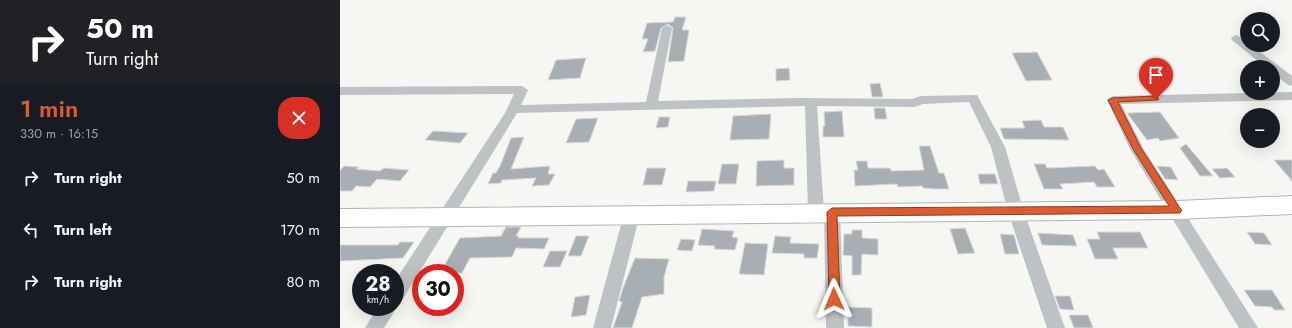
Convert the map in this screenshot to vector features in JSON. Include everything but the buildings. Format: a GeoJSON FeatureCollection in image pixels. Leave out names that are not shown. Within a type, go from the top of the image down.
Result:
{"type":"FeatureCollection","features":[{"type":"Feature","properties":{"kind":"highway"},"geometry":{"type":"LineString","coordinates":[[340,218],[824,212],[1177,210],[1292,205]]}},
{"type":"Feature","properties":{"kind":"street"},"geometry":{"type":"LineString","coordinates":[[651,106],[667,28]]}},
{"type":"Feature","properties":{"kind":"street"},"geometry":{"type":"LineString","coordinates":[[1236,38],[1264,60]]}},
{"type":"Feature","properties":{"kind":"street"},"geometry":{"type":"LineString","coordinates":[[1280,73],[1292,82]]}},
{"type":"Feature","properties":{"kind":"street"},"geometry":{"type":"LineString","coordinates":[[340,92],[522,90],[447,217],[404,282]]}},
{"type":"Feature","properties":{"kind":"street"},"geometry":{"type":"LineString","coordinates":[[1249,328],[1177,210],[1137,149],[1112,100],[1292,96]]}},
{"type":"Feature","properties":{"kind":"street"},"geometry":{"type":"LineString","coordinates":[[512,109],[811,102],[914,103],[921,100],[973,98],[998,147],[1016,212],[1056,328]]}},
{"type":"Feature","properties":{"kind":"street"},"geometry":{"type":"LineString","coordinates":[[811,102],[824,212],[835,328]]}},
{"type":"Feature","properties":{"kind":"street"},"geometry":{"type":"LineString","coordinates":[[602,328],[632,214]]}},
{"type":"Feature","properties":{"kind":"street"},"geometry":{"type":"LineString","coordinates":[[374,328],[382,316]]}},
{"type":"Feature","properties":{"kind":"route"},"geometry":{"type":"LineString","coordinates":[[834,299],[832,212],[1177,210],[1137,149],[1112,100],[1156,99]]}}]}
